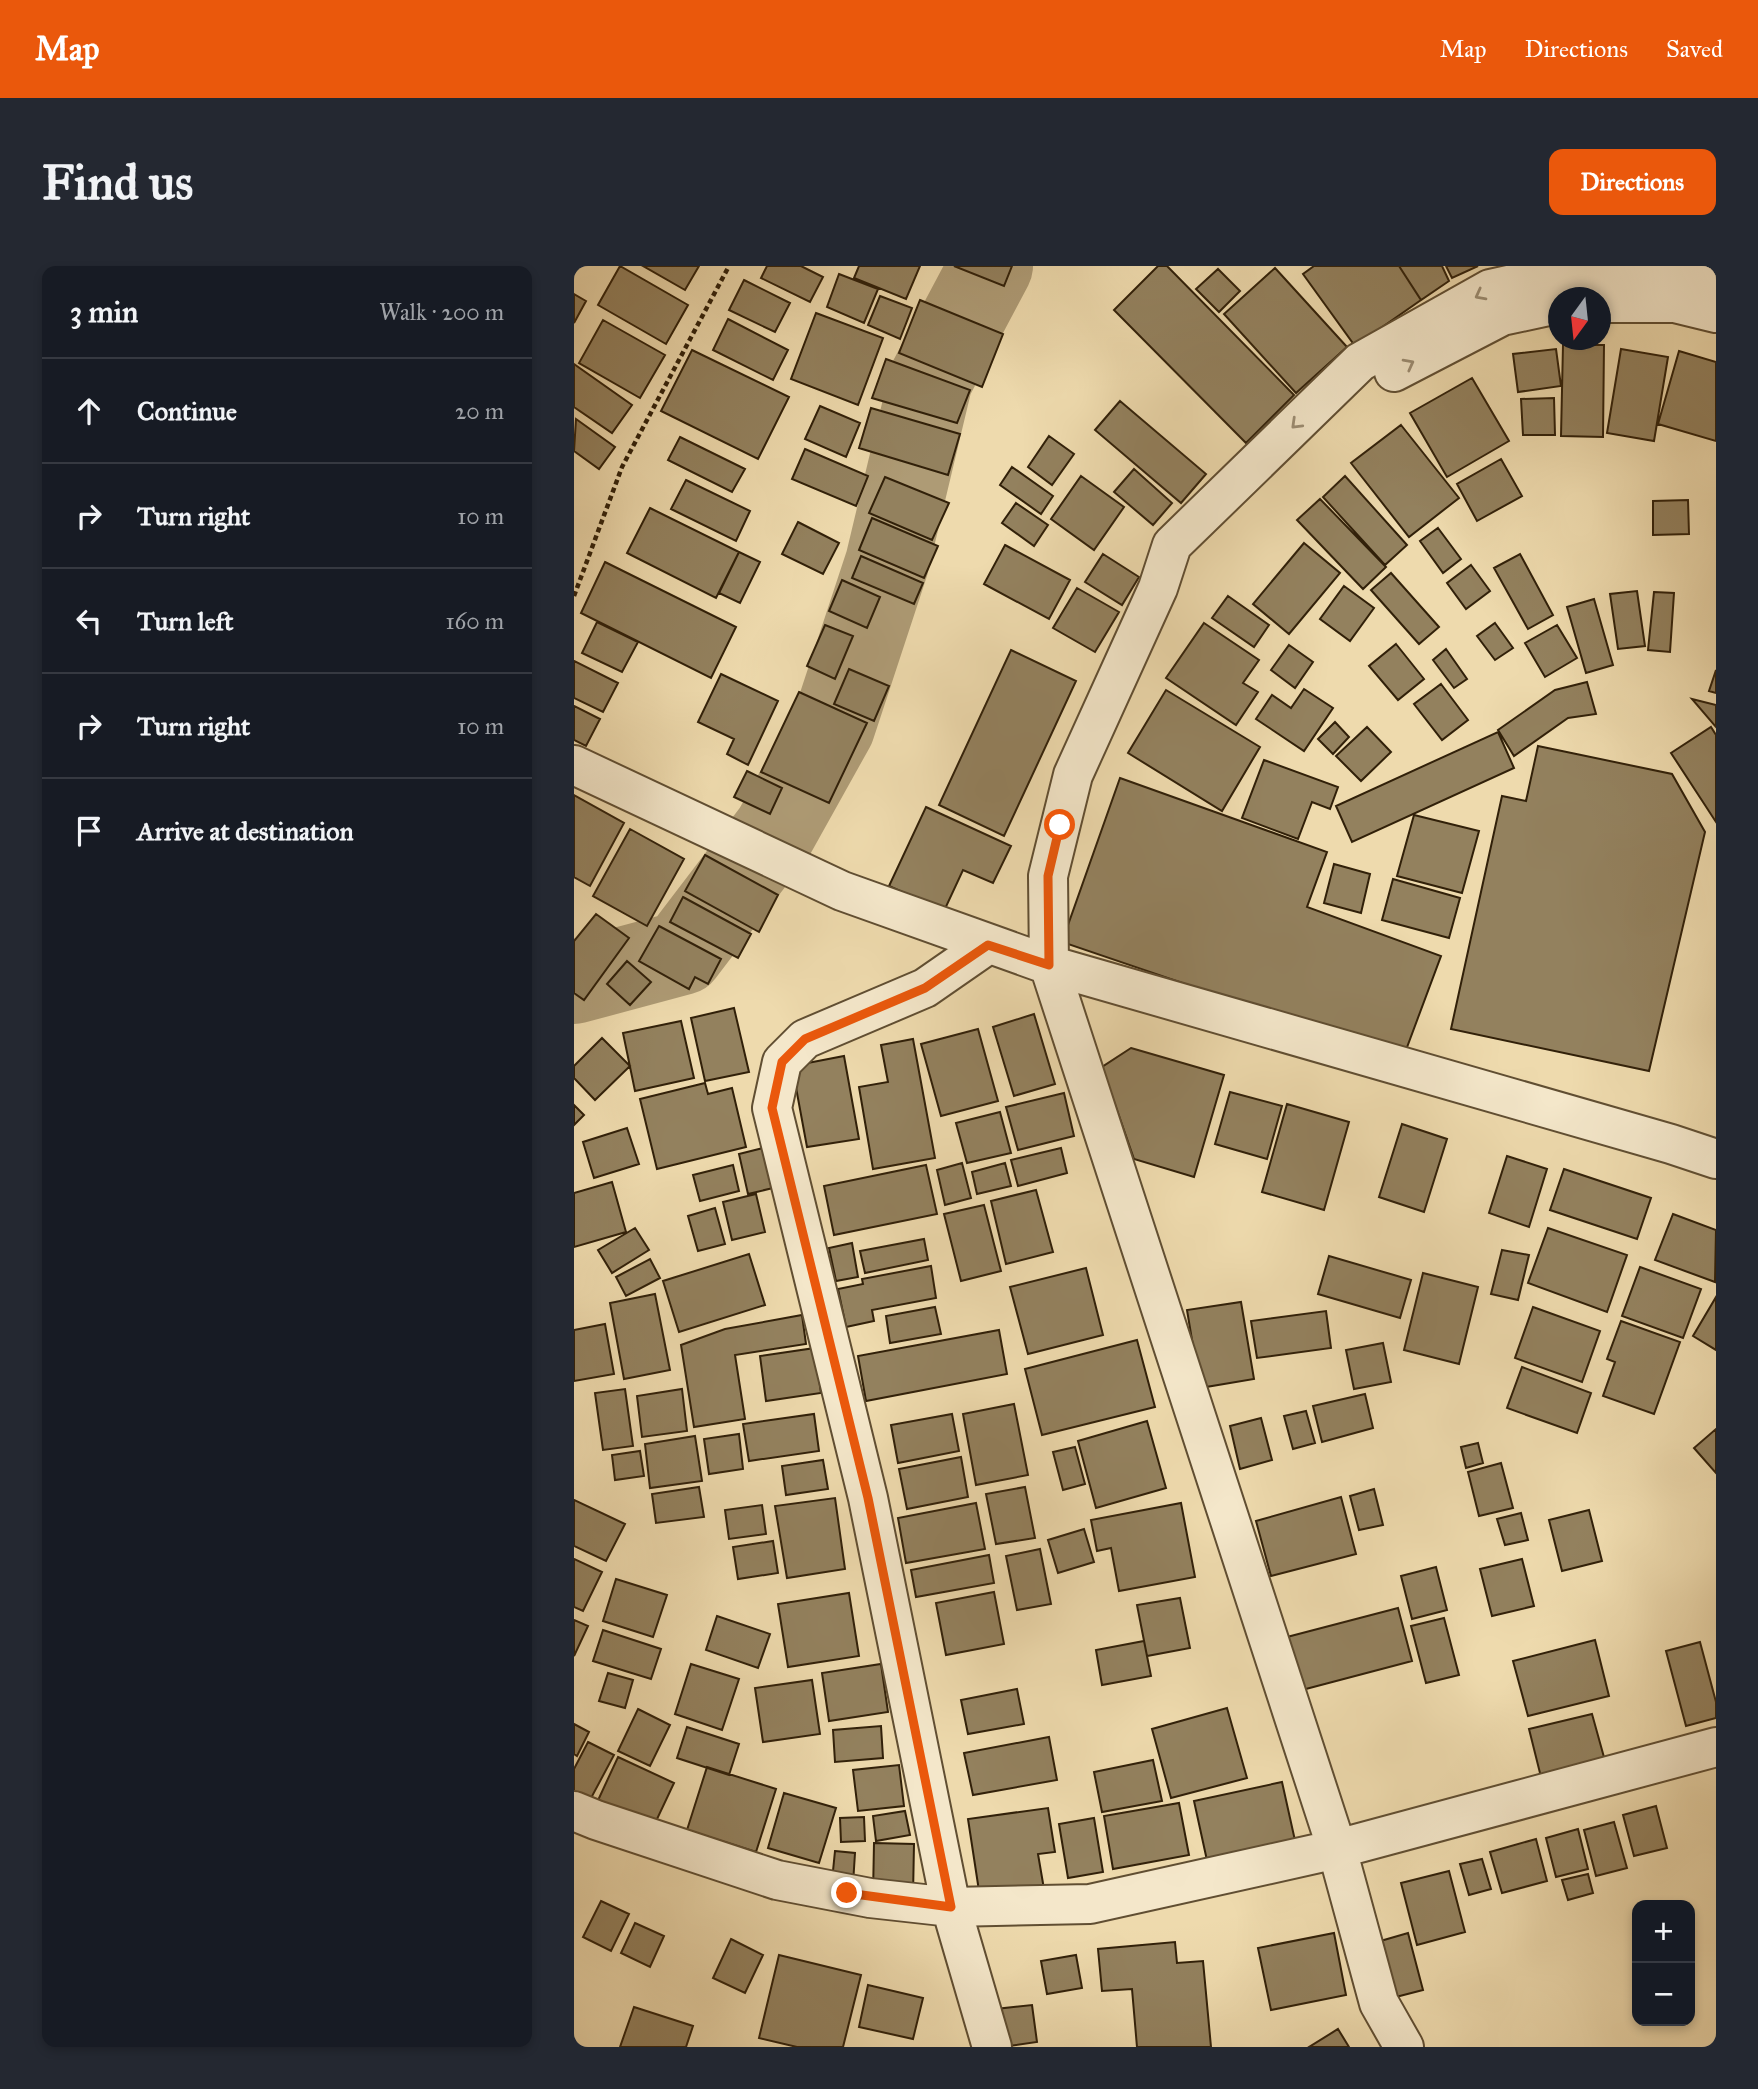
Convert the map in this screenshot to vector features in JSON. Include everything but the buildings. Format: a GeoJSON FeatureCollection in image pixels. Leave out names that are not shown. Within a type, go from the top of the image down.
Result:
{"type":"FeatureCollection","features":[{"type":"Feature","properties":{"kind":"street"},"geometry":{"type":"LineString","coordinates":[[1404,2047],[1379,2003],[1337,1849],[1049,965],[1048,876],[1073,775],[1158,589],[1172,545],[1360,362],[1490,289],[1568,272],[1689,280],[1716,313]]}},
{"type":"Feature","properties":{"kind":"street"},"geometry":{"type":"LineString","coordinates":[[1611,300],[1689,280]]}},
{"type":"Feature","properties":{"kind":"street"},"geometry":{"type":"LineString","coordinates":[[1158,589],[1194,560],[1377,381],[1502,316],[1548,306]]}},
{"type":"Feature","properties":{"kind":"street"},"geometry":{"type":"LineString","coordinates":[[574,765],[842,891],[988,945],[1716,1159]]}},
{"type":"Feature","properties":{"kind":"street"},"geometry":{"type":"LineString","coordinates":[[988,945],[925,988],[805,1039],[782,1062],[772,1108],[868,1498],[951,1907],[992,2047]]}},
{"type":"Feature","properties":{"kind":"street"},"geometry":{"type":"LineString","coordinates":[[574,1811],[777,1880],[870,1898],[951,1907],[1090,1904],[1337,1849],[1716,1747]]}},
{"type":"Feature","properties":{"kind":"path"},"geometry":{"type":"LineString","coordinates":[[574,596],[622,467],[729,266]]}},
{"type":"Feature","properties":{"kind":"waterway"},"geometry":{"type":"LineString","coordinates":[[574,982],[682,953],[775,831],[833,727],[887,563],[931,379],[991,266]]}},
{"type":"Feature","properties":{"kind":"route"},"geometry":{"type":"LineString","coordinates":[[847,1893],[951,1907],[868,1498],[772,1108],[782,1062],[805,1039],[925,988],[988,945],[1049,965],[1048,876],[1060,825]]}}]}
